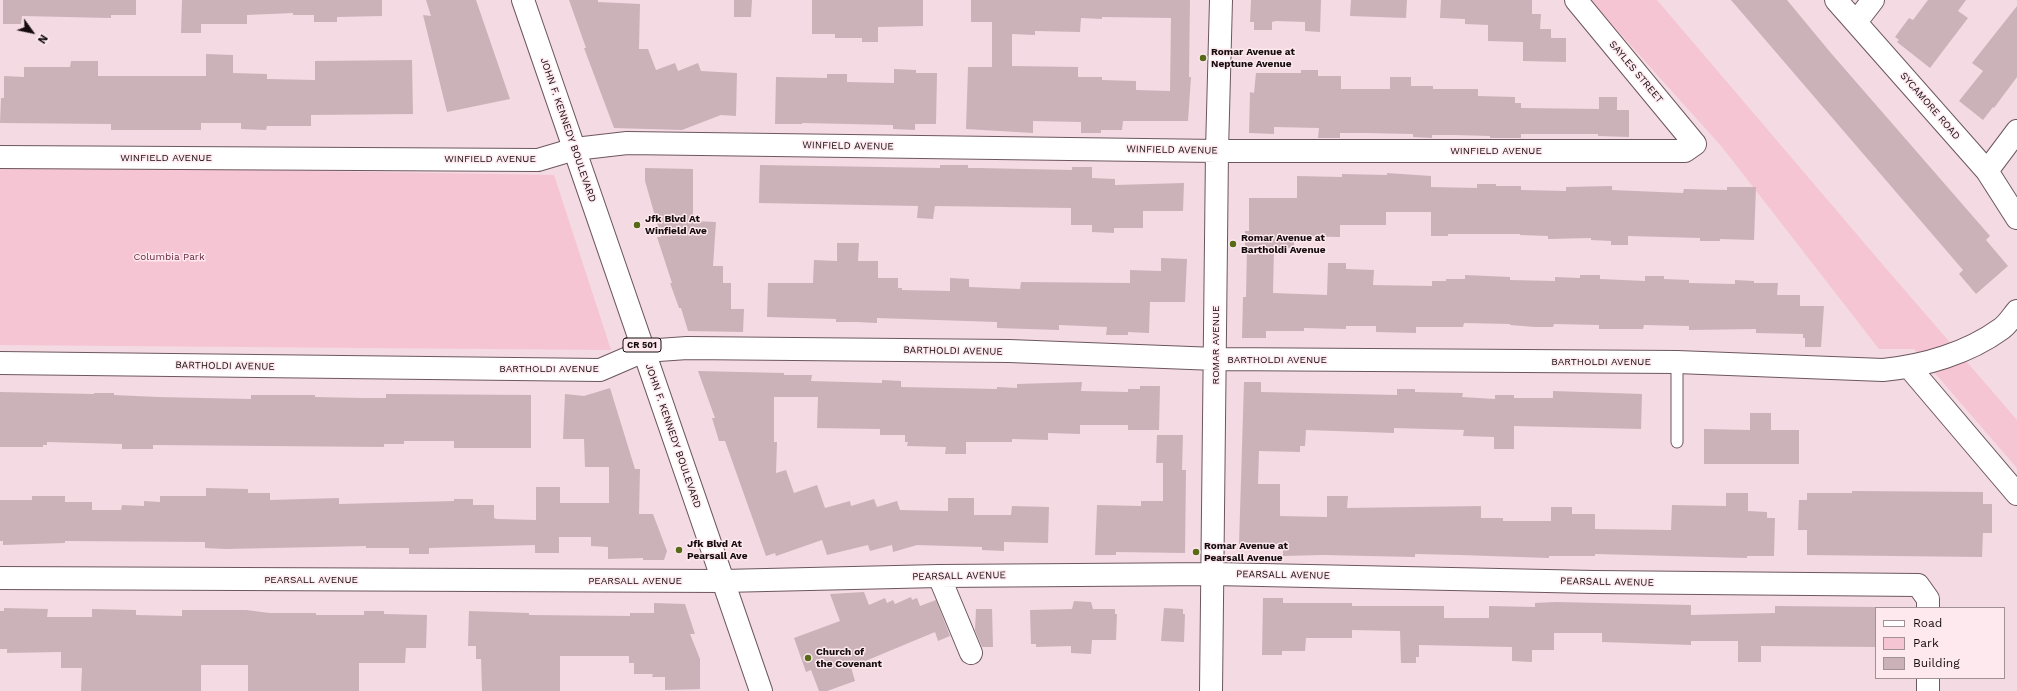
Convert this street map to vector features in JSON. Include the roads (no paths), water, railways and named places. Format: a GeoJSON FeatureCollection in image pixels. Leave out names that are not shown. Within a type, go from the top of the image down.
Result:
{"type":"FeatureCollection","features":[{"type":"Feature","properties":{"kind":"street","name":"JOHN F. KENNEDY BOULEVARD"},"geometry":{"type":"LineString","coordinates":[[523,0],[761,691]]}},
{"type":"Feature","properties":{"kind":"street","name":"ROMAR AVENUE"},"geometry":{"type":"LineString","coordinates":[[1211,691],[1214,574],[1217,151],[1221,0]]}},
{"type":"Feature","properties":{"kind":"street","name":"SYCAMORE ROAD"},"geometry":{"type":"LineString","coordinates":[[1836,0],[1987,171],[2017,218]]}},
{"type":"Feature","properties":{"kind":"street"},"geometry":{"type":"LineString","coordinates":[[1856,22],[1873,0]]}},
{"type":"Feature","properties":{"kind":"street","name":"SAYLES STREET"},"geometry":{"type":"LineString","coordinates":[[1584,3],[1695,144]]}},
{"type":"Feature","properties":{"kind":"street"},"geometry":{"type":"LineString","coordinates":[[1987,171],[2017,131]]}},
{"type":"Feature","properties":{"kind":"street","name":"WINFIELD AVENUE"},"geometry":{"type":"LineString","coordinates":[[0,156],[538,160],[575,149],[627,143],[1217,151],[1686,151],[1695,144]]}},
{"type":"Feature","properties":{"kind":"street"},"geometry":{"type":"LineString","coordinates":[[2017,311],[2002,329],[1960,352],[1910,367],[2017,494]]}},
{"type":"Feature","properties":{"kind":"street","name":"BARTHOLDI AVENUE"},"geometry":{"type":"LineString","coordinates":[[0,363],[600,370],[644,351],[702,348],[1009,351],[1216,359],[1677,362],[1883,370],[1910,367]]}},
{"type":"Feature","properties":{"kind":"street","name":"PEARSALL AVENUE"},"geometry":{"type":"LineString","coordinates":[[0,578],[724,581],[939,576],[1214,574],[1594,582],[1918,585],[1928,599],[1928,607]]}},
{"type":"Feature","properties":{"kind":"street"},"geometry":{"type":"LineString","coordinates":[[939,576],[972,653]]}},
{"type":"Feature","properties":{"kind":"street"},"geometry":{"type":"LineString","coordinates":[[1928,679],[1928,691]]}},
{"type":"Feature","properties":{"kind":"lane"},"geometry":{"type":"LineString","coordinates":[[1677,362],[1677,442]]}},
{"type":"Feature","properties":{"kind":"place","name":"Romar Avenue at Neptune Avenue"},"geometry":{"type":"Point","coordinates":[1203,58]}},
{"type":"Feature","properties":{"kind":"place","name":"Jfk Blvd At Winfield Ave"},"geometry":{"type":"Point","coordinates":[637,225]}},
{"type":"Feature","properties":{"kind":"place","name":"Romar Avenue at Bartholdi Avenue"},"geometry":{"type":"Point","coordinates":[1233,244]}},
{"type":"Feature","properties":{"kind":"place","name":"Jfk Blvd At Pearsall Ave"},"geometry":{"type":"Point","coordinates":[679,550]}},
{"type":"Feature","properties":{"kind":"place","name":"Romar Avenue at Pearsall Avenue"},"geometry":{"type":"Point","coordinates":[1196,552]}},
{"type":"Feature","properties":{"kind":"place","name":"Church of the Covenant"},"geometry":{"type":"Point","coordinates":[808,658]}},
{"type":"Feature","properties":{"kind":"park label","name":"Columbia Park"},"geometry":{"type":"Point","coordinates":[169,257]}}]}
